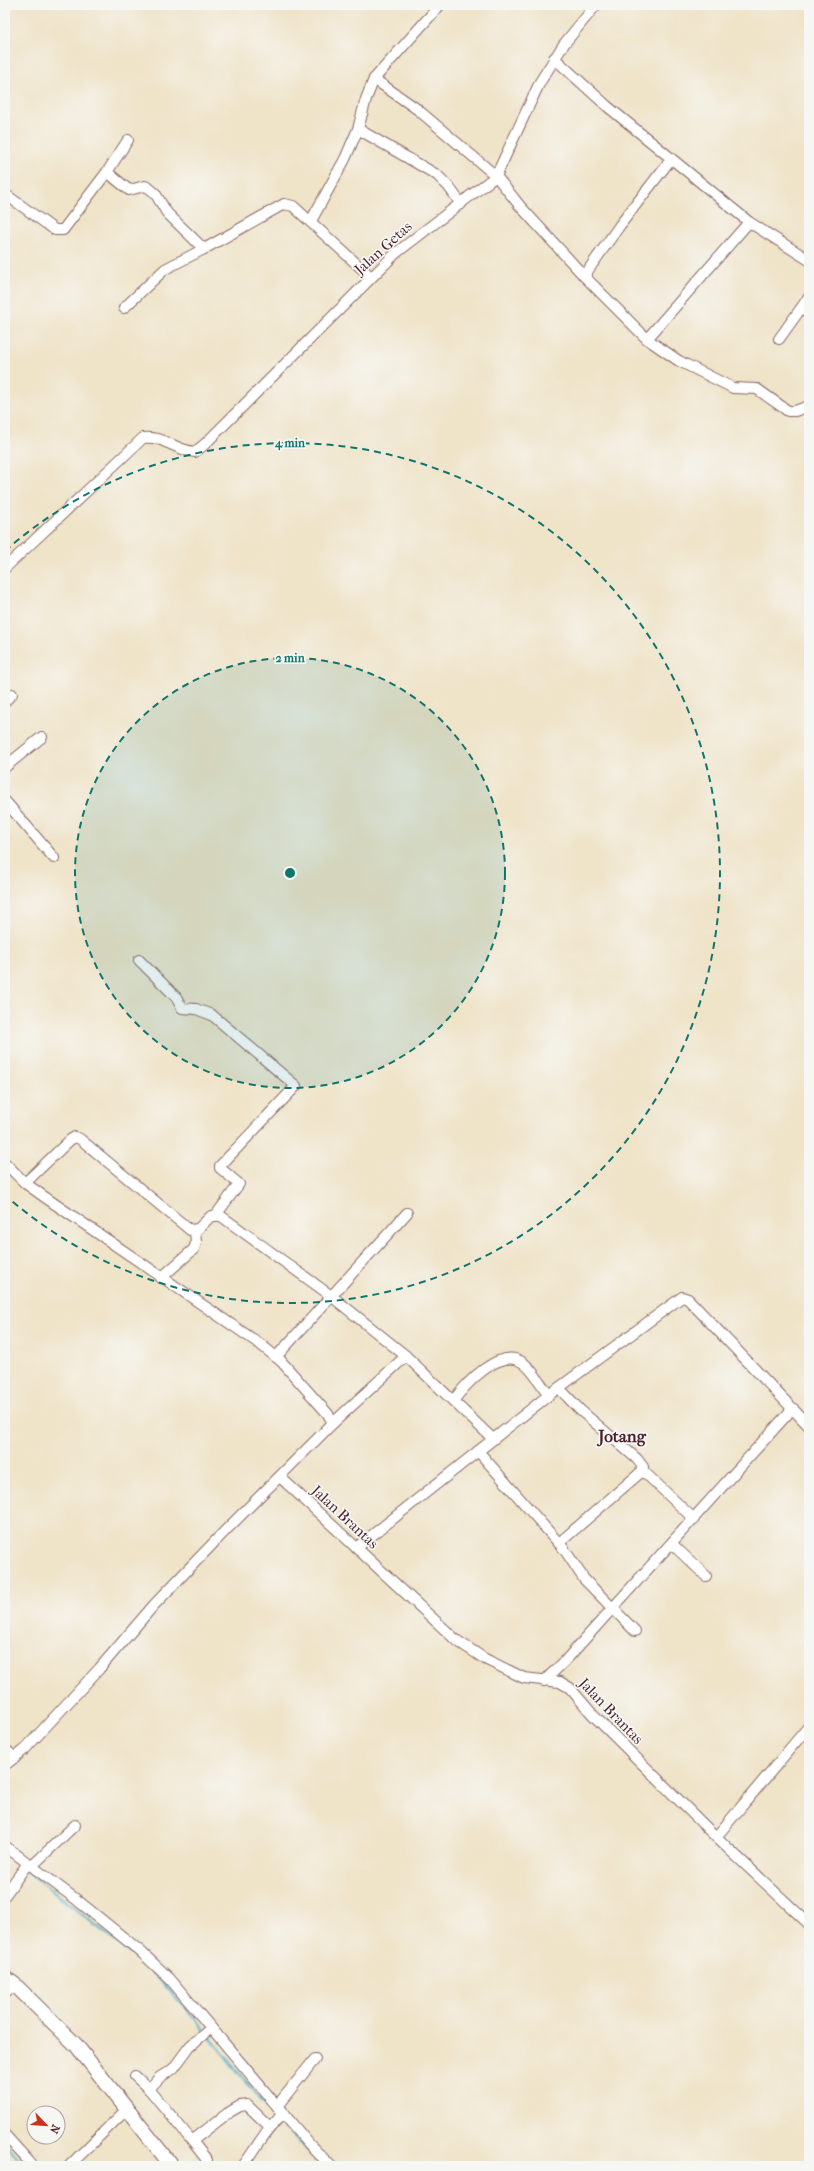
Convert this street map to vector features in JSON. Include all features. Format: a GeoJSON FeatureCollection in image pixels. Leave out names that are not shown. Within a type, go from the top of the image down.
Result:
{"type":"FeatureCollection","features":[{"type":"Feature","properties":{"kind":"main road"},"geometry":{"type":"LineString","coordinates":[[8,1985],[76,2045],[172,2166]]}},
{"type":"Feature","properties":{"kind":"street"},"geometry":{"type":"LineString","coordinates":[[311,221],[346,159],[358,129],[366,99],[374,79],[440,5]]}},
{"type":"Feature","properties":{"kind":"street","name":"Jalan Getas"},"geometry":{"type":"LineString","coordinates":[[5,568],[143,438],[152,436],[161,438],[188,452],[195,452],[341,310],[370,276],[415,237],[461,204],[496,176],[532,98],[554,58],[596,5]]}},
{"type":"Feature","properties":{"kind":"street"},"geometry":{"type":"LineString","coordinates":[[554,58],[607,106],[749,222],[809,260]]}},
{"type":"Feature","properties":{"kind":"street"},"geometry":{"type":"LineString","coordinates":[[374,79],[417,109],[496,176],[520,206],[584,276],[647,339],[679,361],[733,388],[757,389],[788,411],[795,412],[809,406]]}},
{"type":"Feature","properties":{"kind":"street"},"geometry":{"type":"LineString","coordinates":[[358,129],[437,175],[449,187],[461,204]]}},
{"type":"Feature","properties":{"kind":"street"},"geometry":{"type":"LineString","coordinates":[[5,194],[51,227],[60,231],[66,227],[107,172],[128,140]]}},
{"type":"Feature","properties":{"kind":"street"},"geometry":{"type":"LineString","coordinates":[[584,276],[620,224],[671,159]]}},
{"type":"Feature","properties":{"kind":"street"},"geometry":{"type":"LineString","coordinates":[[107,172],[129,190],[145,186],[155,192],[167,213],[204,249]]}},
{"type":"Feature","properties":{"kind":"street"},"geometry":{"type":"LineString","coordinates":[[124,308],[165,269],[284,204],[293,206],[311,221],[370,276]]}},
{"type":"Feature","properties":{"kind":"street"},"geometry":{"type":"LineString","coordinates":[[647,339],[749,222]]}},
{"type":"Feature","properties":{"kind":"street"},"geometry":{"type":"LineString","coordinates":[[779,339],[809,297]]}},
{"type":"Feature","properties":{"kind":"street"},"geometry":{"type":"LineString","coordinates":[[5,767],[42,737]]}},
{"type":"Feature","properties":{"kind":"street"},"geometry":{"type":"LineString","coordinates":[[5,802],[54,858]]}},
{"type":"Feature","properties":{"kind":"street"},"geometry":{"type":"LineString","coordinates":[[139,960],[176,997],[182,1008],[196,1009],[212,1015],[296,1086],[220,1166],[220,1168],[239,1184],[216,1215]]}},
{"type":"Feature","properties":{"kind":"street"},"geometry":{"type":"LineString","coordinates":[[25,1183],[74,1137],[80,1139],[187,1228],[195,1231]]}},
{"type":"Feature","properties":{"kind":"street"},"geometry":{"type":"LineString","coordinates":[[5,1163],[25,1183],[161,1278],[260,1344],[276,1357],[328,1414],[333,1423]]}},
{"type":"Feature","properties":{"kind":"street"},"geometry":{"type":"LineString","coordinates":[[276,1357],[333,1297],[407,1213]]}},
{"type":"Feature","properties":{"kind":"street"},"geometry":{"type":"LineString","coordinates":[[195,1231],[211,1216],[221,1216],[333,1297],[406,1356],[493,1439]]}},
{"type":"Feature","properties":{"kind":"street"},"geometry":{"type":"LineString","coordinates":[[161,1278],[194,1249],[196,1243],[195,1231]]}},
{"type":"Feature","properties":{"kind":"street"},"geometry":{"type":"LineString","coordinates":[[356,1548],[549,1395],[682,1297],[688,1299],[809,1426]]}},
{"type":"Feature","properties":{"kind":"street"},"geometry":{"type":"LineString","coordinates":[[5,1765],[25,1749],[99,1669],[154,1605],[224,1532],[333,1423],[406,1356]]}},
{"type":"Feature","properties":{"kind":"street"},"geometry":{"type":"LineString","coordinates":[[452,1401],[476,1375],[488,1366],[513,1359],[524,1363],[549,1395]]}},
{"type":"Feature","properties":{"kind":"street"},"geometry":{"type":"LineString","coordinates":[[559,1388],[580,1410],[637,1459],[642,1464],[642,1470],[694,1519]]}},
{"type":"Feature","properties":{"kind":"street"},"geometry":{"type":"LineString","coordinates":[[544,1681],[672,1544],[793,1408]]}},
{"type":"Feature","properties":{"kind":"street"},"geometry":{"type":"LineString","coordinates":[[478,1451],[559,1543],[584,1580],[635,1631]]}},
{"type":"Feature","properties":{"kind":"street"},"geometry":{"type":"LineString","coordinates":[[559,1543],[642,1470]]}},
{"type":"Feature","properties":{"kind":"street","name":"Jalan Brantas"},"geometry":{"type":"LineString","coordinates":[[280,1477],[456,1640],[485,1659],[524,1678],[560,1682],[570,1688],[593,1715],[716,1837],[809,1924]]}},
{"type":"Feature","properties":{"kind":"street"},"geometry":{"type":"LineString","coordinates":[[672,1544],[706,1576]]}},
{"type":"Feature","properties":{"kind":"street"},"geometry":{"type":"LineString","coordinates":[[716,1837],[809,1726]]}},
{"type":"Feature","properties":{"kind":"street"},"geometry":{"type":"LineString","coordinates":[[5,1749],[15,1758]]}},
{"type":"Feature","properties":{"kind":"street"},"geometry":{"type":"LineString","coordinates":[[5,1895],[27,1866],[75,1825]]}},
{"type":"Feature","properties":{"kind":"street"},"geometry":{"type":"LineString","coordinates":[[5,1846],[27,1866],[140,1951],[175,1985],[208,2031],[277,2106]]}},
{"type":"Feature","properties":{"kind":"street"},"geometry":{"type":"LineString","coordinates":[[149,2089],[160,2077],[173,2069],[190,2046],[208,2031]]}},
{"type":"Feature","properties":{"kind":"street"},"geometry":{"type":"LineString","coordinates":[[243,2166],[277,2120],[277,2106],[315,2059]]}},
{"type":"Feature","properties":{"kind":"street"},"geometry":{"type":"LineString","coordinates":[[135,2076],[149,2089],[206,2160]]}},
{"type":"Feature","properties":{"kind":"street"},"geometry":{"type":"LineString","coordinates":[[192,2141],[228,2113],[244,2105],[250,2106],[277,2120],[310,2145],[331,2166]]}},
{"type":"Feature","properties":{"kind":"street"},"geometry":{"type":"LineString","coordinates":[[68,2166],[127,2109]]}},
{"type":"Feature","properties":{"kind":"street"},"geometry":{"type":"LineString","coordinates":[[5,2135],[33,2166]]}},
{"type":"Feature","properties":{"kind":"waterway"},"geometry":{"type":"LineString","coordinates":[[15,1861],[22,1867]]}},
{"type":"Feature","properties":{"kind":"waterway"},"geometry":{"type":"LineString","coordinates":[[26,1870],[137,1958],[183,2004],[205,2031]]}},
{"type":"Feature","properties":{"kind":"waterway"},"geometry":{"type":"LineString","coordinates":[[208,2035],[276,2118]]}},
{"type":"Feature","properties":{"kind":"waterway"},"geometry":{"type":"LineString","coordinates":[[279,2121],[323,2166]]}},
{"type":"Feature","properties":{"kind":"waterway"},"geometry":{"type":"LineString","coordinates":[[5,2143],[25,2166]]}},
{"type":"Feature","properties":{"kind":"district","name":"Jotang"},"geometry":{"type":"Point","coordinates":[622,1436]}}]}
